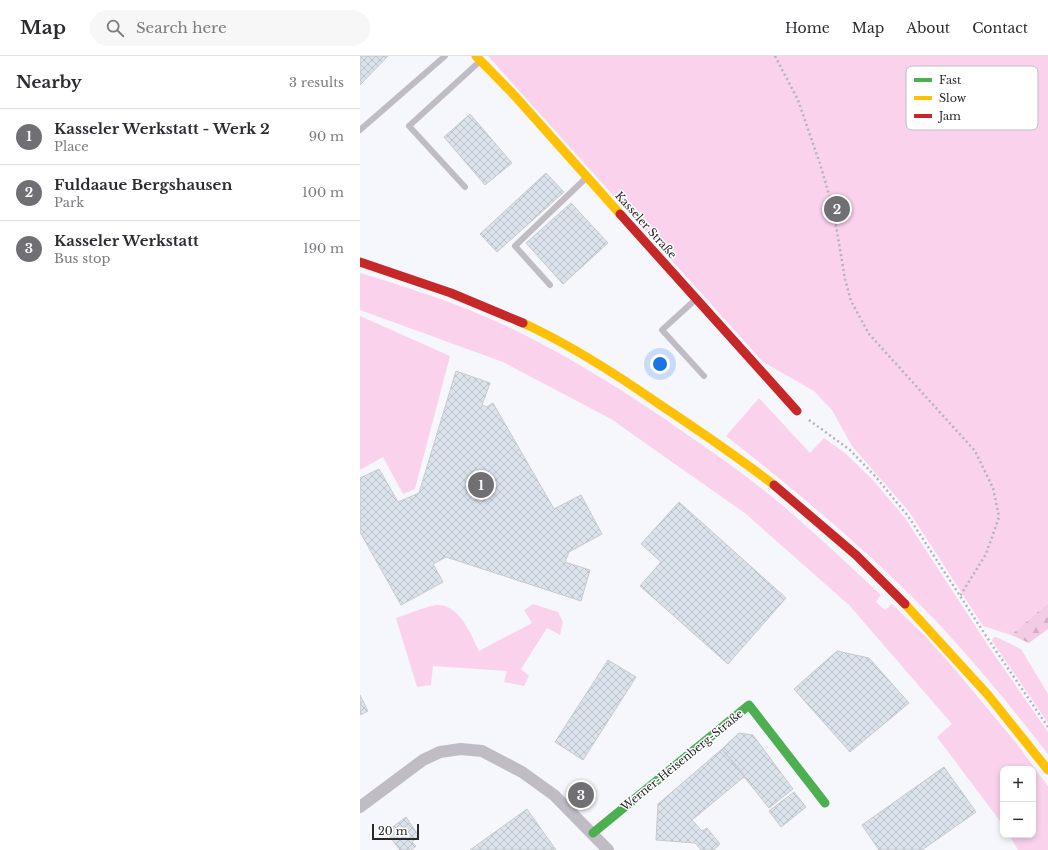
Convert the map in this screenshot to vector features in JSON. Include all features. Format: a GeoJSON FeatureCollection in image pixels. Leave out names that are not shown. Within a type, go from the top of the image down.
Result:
{"type":"FeatureCollection","features":[{"type":"Feature","properties":{"kind":"main road","name":"Kasseler Straße"},"geometry":{"type":"LineString","coordinates":[[478,58],[514,95],[797,411]]}},
{"type":"Feature","properties":{"kind":"main road"},"geometry":{"type":"LineString","coordinates":[[360,262],[423,282],[506,315],[568,347],[628,382],[726,449],[783,492],[836,538],[931,630],[986,692],[1048,770]]}},
{"type":"Feature","properties":{"kind":"main road","name":"Werner-Heisenberg-Straße"},"geometry":{"type":"LineString","coordinates":[[593,833],[749,705],[825,803]]}},
{"type":"Feature","properties":{"kind":"street"},"geometry":{"type":"LineString","coordinates":[[360,807],[423,760],[434,754],[461,749],[482,751],[528,776],[554,795],[593,833],[608,850]]}},
{"type":"Feature","properties":{"kind":"lane"},"geometry":{"type":"LineString","coordinates":[[360,130],[445,56]]}},
{"type":"Feature","properties":{"kind":"lane"},"geometry":{"type":"LineString","coordinates":[[465,187],[409,126],[478,58]]}},
{"type":"Feature","properties":{"kind":"lane"},"geometry":{"type":"LineString","coordinates":[[550,285],[515,246],[587,177]]}},
{"type":"Feature","properties":{"kind":"lane"},"geometry":{"type":"LineString","coordinates":[[696,298],[662,330],[704,376]]}},
{"type":"Feature","properties":{"kind":"path"},"geometry":{"type":"LineString","coordinates":[[775,56],[798,100],[820,164],[833,208],[845,279],[851,301],[869,334],[975,451],[993,488],[999,517],[986,554],[960,596]]}},
{"type":"Feature","properties":{"kind":"path"},"geometry":{"type":"LineString","coordinates":[[797,411],[850,450],[875,476],[908,516],[992,645],[1048,727]]}},
{"type":"Feature","properties":{"kind":"shaded area"},"geometry":{"type":"Polygon","coordinates":[[[488,56],[1048,56],[1048,603],[1011,635],[983,626],[910,513],[852,446],[832,410],[814,391],[763,362],[488,56]]]}},
{"type":"Feature","properties":{"kind":"shaded area"},"geometry":{"type":"Polygon","coordinates":[[[360,273],[449,302],[500,323],[561,355],[621,390],[734,468],[777,501],[817,535],[881,595],[876,602],[885,610],[892,604],[924,635],[952,666],[1017,744],[1033,766],[1000,766],[1000,821],[937,737],[952,724],[849,605],[746,514],[611,419],[503,362],[360,310],[360,273]]]}},
{"type":"Feature","properties":{"kind":"shaded area"},"geometry":{"type":"Polygon","coordinates":[[[360,316],[450,356],[415,489],[403,494],[383,457],[360,470],[360,316]]]}},
{"type":"Feature","properties":{"kind":"shaded area"},"geometry":{"type":"Polygon","coordinates":[[[759,398],[810,453],[824,438],[845,453],[873,480],[905,518],[989,647],[1048,732],[1048,754],[980,670],[937,622],[887,572],[835,525],[726,436],[759,398]]]}},
{"type":"Feature","properties":{"kind":"shaded area"},"geometry":{"type":"Polygon","coordinates":[[[533,604],[558,612],[563,622],[560,635],[547,628],[521,669],[529,676],[524,686],[504,682],[507,671],[433,666],[431,685],[417,687],[396,618],[434,605],[446,606],[459,615],[479,651],[532,623],[524,610],[533,604]]]}},
{"type":"Feature","properties":{"kind":"shaded area"},"geometry":{"type":"Polygon","coordinates":[[[996,637],[1021,649],[1048,694],[1048,723],[992,641],[993,638],[996,637]]]}},
{"type":"Feature","properties":{"kind":"shaded area"},"geometry":{"type":"Polygon","coordinates":[[[1036,770],[1048,786],[1048,850],[1018,850],[1011,838],[1036,838],[1036,770]]]}},
{"type":"Feature","properties":{"kind":"green space"},"geometry":{"type":"Polygon","coordinates":[[[1048,603],[1048,629],[1029,643],[1011,635],[1048,603]]]}},
{"type":"Feature","properties":{"kind":"building"},"geometry":{"type":"Polygon","coordinates":[[[360,56],[388,56],[360,85],[360,56]]]}},
{"type":"Feature","properties":{"kind":"building"},"geometry":{"type":"Polygon","coordinates":[[[470,114],[512,163],[485,185],[444,137],[470,114]]]}},
{"type":"Feature","properties":{"kind":"building"},"geometry":{"type":"Polygon","coordinates":[[[546,173],[564,192],[497,252],[480,234],[546,173]]]}},
{"type":"Feature","properties":{"kind":"building"},"geometry":{"type":"Polygon","coordinates":[[[571,203],[608,243],[563,284],[526,243],[571,203]]]}},
{"type":"Feature","properties":{"kind":"building"},"geometry":{"type":"Polygon","coordinates":[[[456,371],[490,383],[482,405],[487,407],[493,403],[554,509],[581,495],[602,534],[569,552],[565,562],[590,570],[581,601],[446,557],[433,564],[443,582],[401,605],[360,532],[360,478],[379,469],[398,502],[419,493],[456,371]]]}},
{"type":"Feature","properties":{"kind":"building"},"geometry":{"type":"Polygon","coordinates":[[[679,502],[786,598],[728,664],[640,586],[661,562],[641,544],[679,502]]]}},
{"type":"Feature","properties":{"kind":"building"},"geometry":{"type":"Polygon","coordinates":[[[837,651],[869,658],[909,703],[850,752],[794,689],[837,651]]]}},
{"type":"Feature","properties":{"kind":"building"},"geometry":{"type":"Polygon","coordinates":[[[608,660],[636,677],[583,760],[555,742],[608,660]]]}},
{"type":"Feature","properties":{"kind":"building"},"geometry":{"type":"Polygon","coordinates":[[[360,695],[368,711],[360,715],[360,695]]]}},
{"type":"Feature","properties":{"kind":"building"},"geometry":{"type":"Polygon","coordinates":[[[739,733],[753,735],[793,789],[769,808],[722,749],[739,733]]]}},
{"type":"Feature","properties":{"kind":"building"},"geometry":{"type":"Polygon","coordinates":[[[722,749],[745,776],[692,820],[702,831],[707,828],[720,844],[714,850],[701,850],[695,843],[656,840],[658,804],[722,749]]]}},
{"type":"Feature","properties":{"kind":"building"},"geometry":{"type":"Polygon","coordinates":[[[944,767],[976,812],[922,850],[879,850],[862,825],[944,767]]]}},
{"type":"Feature","properties":{"kind":"building"},"geometry":{"type":"Polygon","coordinates":[[[794,792],[806,807],[781,827],[769,811],[794,792]]]}},
{"type":"Feature","properties":{"kind":"building"},"geometry":{"type":"Polygon","coordinates":[[[527,809],[556,850],[470,850],[527,809]]]}},
{"type":"Feature","properties":{"kind":"building"},"geometry":{"type":"Polygon","coordinates":[[[406,817],[419,836],[412,842],[416,846],[411,850],[400,850],[386,832],[406,817]]]}},
{"type":"Feature","properties":{"kind":"traffic: fast"},"geometry":{"type":"LineString","coordinates":[[593,833],[749,705],[825,803]]}},
{"type":"Feature","properties":{"kind":"traffic: slow"},"geometry":{"type":"LineString","coordinates":[[476,56],[514,95],[620,214]]}},
{"type":"Feature","properties":{"kind":"traffic: slow"},"geometry":{"type":"LineString","coordinates":[[523,323],[576,350],[610,371],[717,443],[774,485]]}},
{"type":"Feature","properties":{"kind":"traffic: slow"},"geometry":{"type":"LineString","coordinates":[[905,604],[988,695],[1048,770]]}},
{"type":"Feature","properties":{"kind":"traffic: jam"},"geometry":{"type":"LineString","coordinates":[[620,214],[797,411]]}},
{"type":"Feature","properties":{"kind":"traffic: jam"},"geometry":{"type":"LineString","coordinates":[[360,262],[451,293],[523,323]]}},
{"type":"Feature","properties":{"kind":"traffic: jam"},"geometry":{"type":"LineString","coordinates":[[774,485],[856,555],[905,604]]}},
{"type":"Feature","properties":{"kind":"place","name":"Fuldaaue Bergshausen"},"geometry":{"type":"Point","coordinates":[837,209]}},
{"type":"Feature","properties":{"kind":"place","name":"Kasseler Werkstatt - Werk 2"},"geometry":{"type":"Point","coordinates":[481,485]}},
{"type":"Feature","properties":{"kind":"place","name":"Kasseler Werkstatt"},"geometry":{"type":"Point","coordinates":[581,795]}}]}
